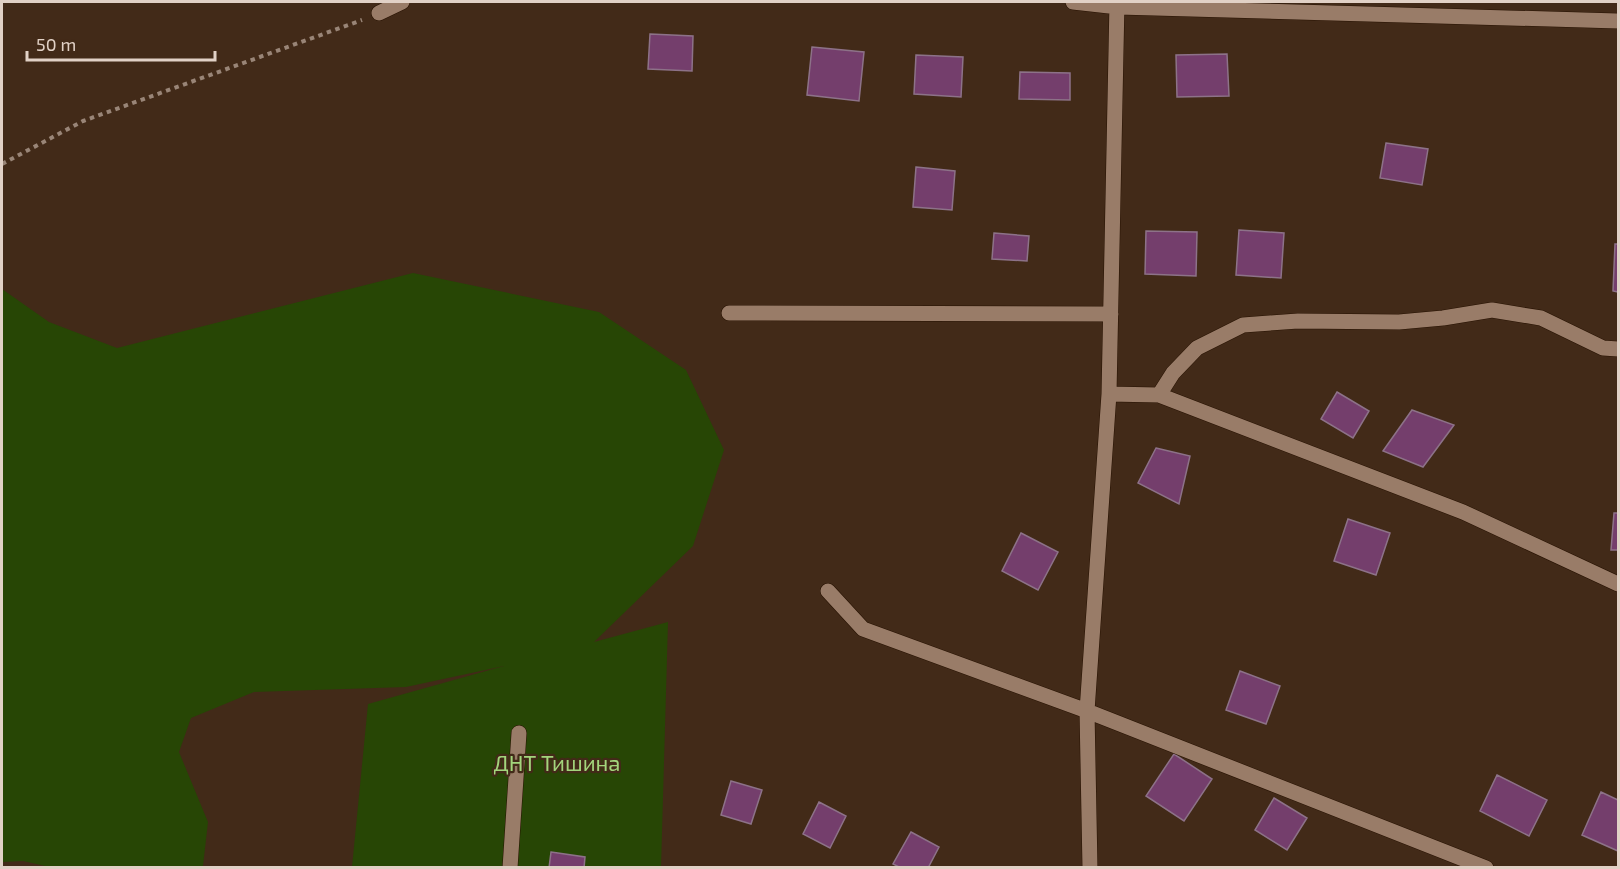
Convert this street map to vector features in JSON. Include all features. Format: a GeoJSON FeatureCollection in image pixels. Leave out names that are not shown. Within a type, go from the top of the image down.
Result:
{"type":"FeatureCollection","features":[{"type":"Feature","properties":{"kind":"street"},"geometry":{"type":"LineString","coordinates":[[379,13],[402,2]]}},
{"type":"Feature","properties":{"kind":"street"},"geometry":{"type":"LineString","coordinates":[[1073,2],[1618,21]]}},
{"type":"Feature","properties":{"kind":"street"},"geometry":{"type":"LineString","coordinates":[[1090,867],[1087,711],[1109,393],[1118,4]]}},
{"type":"Feature","properties":{"kind":"street"},"geometry":{"type":"LineString","coordinates":[[1159,395],[1173,373],[1197,348],[1243,325],[1298,321],[1399,322],[1492,310],[1541,318],[1603,348],[1618,349]]}},
{"type":"Feature","properties":{"kind":"street"},"geometry":{"type":"LineString","coordinates":[[729,313],[1110,314]]}},
{"type":"Feature","properties":{"kind":"street"},"geometry":{"type":"LineString","coordinates":[[1109,393],[1159,395],[1463,512],[1618,584]]}},
{"type":"Feature","properties":{"kind":"street"},"geometry":{"type":"LineString","coordinates":[[828,591],[862,629],[1087,711],[1486,867]]}},
{"type":"Feature","properties":{"kind":"street"},"geometry":{"type":"LineString","coordinates":[[510,867],[519,733]]}},
{"type":"Feature","properties":{"kind":"path"},"geometry":{"type":"LineString","coordinates":[[2,164],[83,121],[379,13]]}},
{"type":"Feature","properties":{"kind":"green space","name":"ДНТ Тишина"},"geometry":{"type":"Polygon","coordinates":[[[413,273],[599,312],[686,370],[724,450],[693,546],[594,642],[668,622],[661,867],[352,867],[368,704],[504,666],[406,687],[254,692],[191,718],[179,752],[208,822],[203,866],[198,868],[54,868],[23,861],[2,862],[2,289],[49,322],[117,348],[413,273]]]}},
{"type":"Feature","properties":{"kind":"building"},"geometry":{"type":"Polygon","coordinates":[[[650,34],[693,36],[692,71],[648,69],[650,34]]]}},
{"type":"Feature","properties":{"kind":"building"},"geometry":{"type":"Polygon","coordinates":[[[812,47],[864,52],[859,101],[807,95],[812,47]]]}},
{"type":"Feature","properties":{"kind":"building"},"geometry":{"type":"Polygon","coordinates":[[[1227,54],[1229,96],[1177,97],[1176,55],[1227,54]]]}},
{"type":"Feature","properties":{"kind":"building"},"geometry":{"type":"Polygon","coordinates":[[[916,55],[963,57],[961,97],[914,94],[916,55]]]}},
{"type":"Feature","properties":{"kind":"building"},"geometry":{"type":"Polygon","coordinates":[[[1020,72],[1070,73],[1070,100],[1019,99],[1020,72]]]}},
{"type":"Feature","properties":{"kind":"building"},"geometry":{"type":"Polygon","coordinates":[[[1386,143],[1428,149],[1422,185],[1380,178],[1386,143]]]}},
{"type":"Feature","properties":{"kind":"building"},"geometry":{"type":"Polygon","coordinates":[[[916,167],[955,171],[952,210],[913,207],[916,167]]]}},
{"type":"Feature","properties":{"kind":"building"},"geometry":{"type":"Polygon","coordinates":[[[1239,230],[1284,233],[1281,278],[1236,275],[1239,230]]]}},
{"type":"Feature","properties":{"kind":"building"},"geometry":{"type":"Polygon","coordinates":[[[1146,231],[1197,232],[1196,276],[1145,274],[1146,231]]]}},
{"type":"Feature","properties":{"kind":"building"},"geometry":{"type":"Polygon","coordinates":[[[994,233],[1029,236],[1027,261],[992,259],[994,233]]]}},
{"type":"Feature","properties":{"kind":"building"},"geometry":{"type":"Polygon","coordinates":[[[1615,244],[1618,244],[1618,292],[1613,291],[1615,244]]]}},
{"type":"Feature","properties":{"kind":"building"},"geometry":{"type":"Polygon","coordinates":[[[1337,392],[1369,411],[1353,438],[1321,419],[1337,392]]]}},
{"type":"Feature","properties":{"kind":"building"},"geometry":{"type":"Polygon","coordinates":[[[1412,410],[1454,425],[1423,467],[1383,451],[1412,410]]]}},
{"type":"Feature","properties":{"kind":"building"},"geometry":{"type":"Polygon","coordinates":[[[1156,448],[1190,456],[1179,504],[1138,483],[1156,448]]]}},
{"type":"Feature","properties":{"kind":"building"},"geometry":{"type":"Polygon","coordinates":[[[1614,513],[1618,513],[1618,550],[1611,550],[1614,513]]]}},
{"type":"Feature","properties":{"kind":"building"},"geometry":{"type":"Polygon","coordinates":[[[1348,519],[1390,533],[1376,575],[1334,561],[1348,519]]]}},
{"type":"Feature","properties":{"kind":"building"},"geometry":{"type":"Polygon","coordinates":[[[1021,533],[1058,552],[1038,590],[1002,571],[1021,533]]]}},
{"type":"Feature","properties":{"kind":"building"},"geometry":{"type":"Polygon","coordinates":[[[1240,671],[1280,686],[1266,724],[1226,710],[1240,671]]]}},
{"type":"Feature","properties":{"kind":"building"},"geometry":{"type":"Polygon","coordinates":[[[1174,754],[1212,779],[1184,821],[1146,796],[1174,754]]]}},
{"type":"Feature","properties":{"kind":"building"},"geometry":{"type":"Polygon","coordinates":[[[1497,775],[1547,800],[1529,836],[1480,811],[1497,775]]]}},
{"type":"Feature","properties":{"kind":"building"},"geometry":{"type":"Polygon","coordinates":[[[731,781],[762,790],[751,824],[721,815],[731,781]]]}},
{"type":"Feature","properties":{"kind":"building"},"geometry":{"type":"Polygon","coordinates":[[[1601,792],[1618,800],[1618,851],[1582,835],[1601,792]]]}},
{"type":"Feature","properties":{"kind":"building"},"geometry":{"type":"Polygon","coordinates":[[[1274,798],[1307,818],[1287,850],[1255,830],[1274,798]]]}},
{"type":"Feature","properties":{"kind":"building"},"geometry":{"type":"Polygon","coordinates":[[[819,802],[846,816],[830,848],[803,834],[819,802]]]}},
{"type":"Feature","properties":{"kind":"building"},"geometry":{"type":"Polygon","coordinates":[[[911,832],[939,847],[928,868],[901,868],[893,864],[911,832]]]}},
{"type":"Feature","properties":{"kind":"building"},"geometry":{"type":"Polygon","coordinates":[[[551,852],[585,857],[584,868],[549,868],[551,852]]]}}]}
